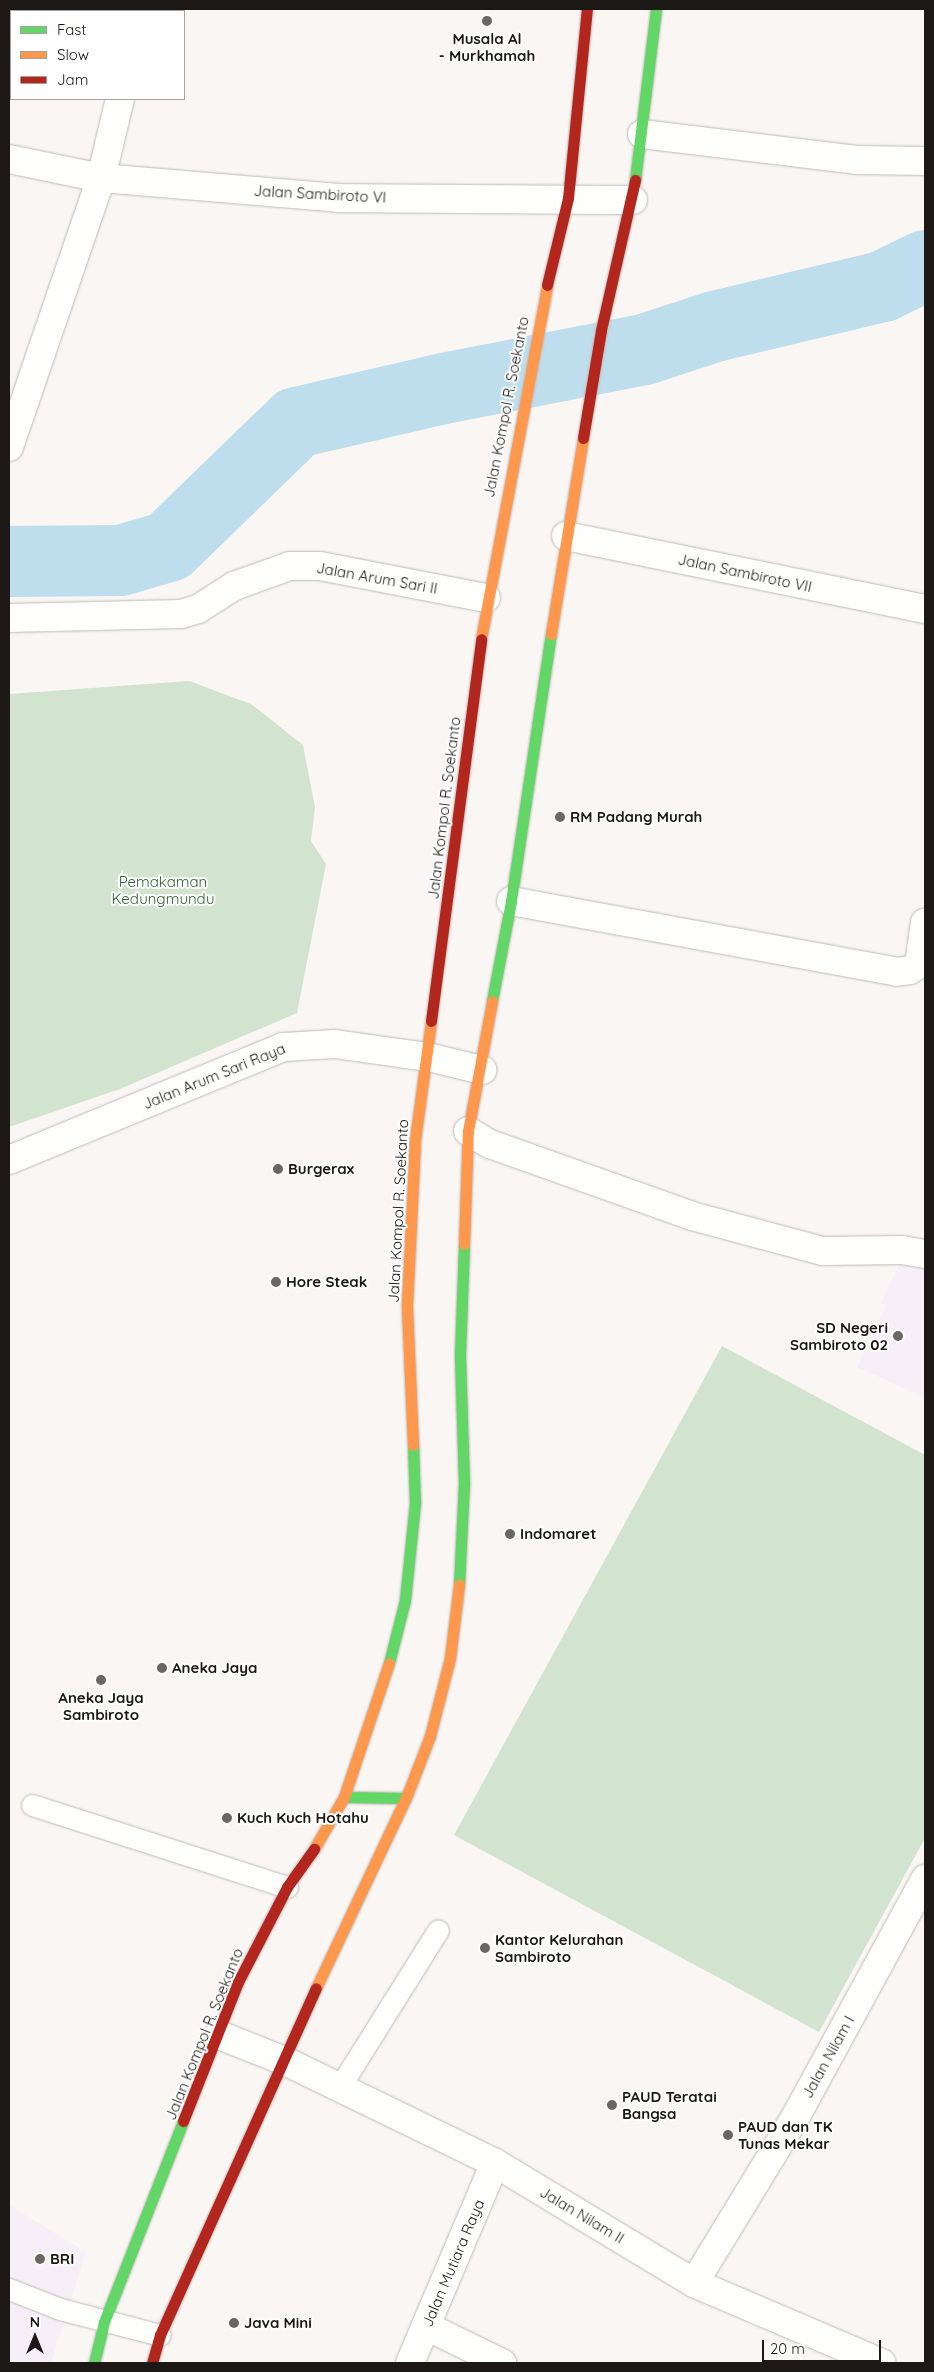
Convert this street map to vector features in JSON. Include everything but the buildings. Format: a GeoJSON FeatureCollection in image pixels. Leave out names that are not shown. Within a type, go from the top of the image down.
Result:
{"type":"FeatureCollection","features":[{"type":"Feature","properties":{"kind":"main road","name":"Jalan Kompol R. Soekanto"},"geometry":{"type":"LineString","coordinates":[[94,2363],[104,2322],[238,1982],[286,1887],[308,1859],[344,1797],[380,1697],[405,1600],[415,1504],[408,1295],[415,1140],[428,1057],[486,598],[508,468],[539,318],[568,198],[587,9]]}},
{"type":"Feature","properties":{"kind":"main road"},"geometry":{"type":"LineString","coordinates":[[152,2363],[160,2335],[406,1798],[439,1705],[450,1658],[458,1600],[464,1484],[460,1354],[468,1131],[482,1070],[511,901],[566,536],[601,330],[633,200],[656,9]]}},
{"type":"Feature","properties":{"kind":"main road"},"geometry":{"type":"LineString","coordinates":[[344,1797],[406,1798]]}},
{"type":"Feature","properties":{"kind":"street"},"geometry":{"type":"LineString","coordinates":[[9,448],[101,178],[120,100]]}},
{"type":"Feature","properties":{"kind":"street"},"geometry":{"type":"LineString","coordinates":[[642,134],[856,160],[901,163],[925,160]]}},
{"type":"Feature","properties":{"kind":"street","name":"Jalan Sambiroto VI"},"geometry":{"type":"LineString","coordinates":[[9,159],[101,178],[338,198],[568,198],[633,200]]}},
{"type":"Feature","properties":{"kind":"street","name":"Jalan Sambiroto VII"},"geometry":{"type":"LineString","coordinates":[[566,536],[925,609]]}},
{"type":"Feature","properties":{"kind":"street","name":"Jalan Arum Sari II"},"geometry":{"type":"LineString","coordinates":[[9,618],[181,614],[198,609],[234,586],[290,566],[320,566],[486,598]]}},
{"type":"Feature","properties":{"kind":"street"},"geometry":{"type":"LineString","coordinates":[[511,901],[896,972],[910,970],[919,964],[925,922]]}},
{"type":"Feature","properties":{"kind":"street","name":"Jalan Arum Sari Raya"},"geometry":{"type":"LineString","coordinates":[[9,1160],[283,1047],[336,1044],[428,1057],[482,1070]]}},
{"type":"Feature","properties":{"kind":"street"},"geometry":{"type":"LineString","coordinates":[[468,1131],[490,1144],[692,1216],[823,1251],[902,1250],[925,1254]]}},
{"type":"Feature","properties":{"kind":"street","name":"Jalan Nilam I"},"geometry":{"type":"LineString","coordinates":[[694,2283],[796,2116],[925,1880]]}},
{"type":"Feature","properties":{"kind":"street","name":"Jalan Nilam II"},"geometry":{"type":"LineString","coordinates":[[219,2034],[284,2061],[496,2163],[694,2283],[882,2363]]}},
{"type":"Feature","properties":{"kind":"street","name":"Jalan Mutiara Raya"},"geometry":{"type":"LineString","coordinates":[[410,2363],[496,2163]]}},
{"type":"Feature","properties":{"kind":"street"},"geometry":{"type":"LineString","coordinates":[[426,2326],[502,2363]]}},
{"type":"Feature","properties":{"kind":"lane"},"geometry":{"type":"LineString","coordinates":[[32,1805],[286,1887]]}},
{"type":"Feature","properties":{"kind":"lane"},"geometry":{"type":"LineString","coordinates":[[339,2088],[438,1930]]}},
{"type":"Feature","properties":{"kind":"lane"},"geometry":{"type":"LineString","coordinates":[[9,2289],[104,2322],[160,2335]]}},
{"type":"Feature","properties":{"kind":"shaded area","name":"SD Negeri Sambiroto 02"},"geometry":{"type":"Polygon","coordinates":[[[902,1258],[925,1268],[925,1398],[857,1367],[886,1305],[881,1303],[902,1258]]]}},
{"type":"Feature","properties":{"kind":"shaded area"},"geometry":{"type":"Polygon","coordinates":[[[9,2205],[86,2252],[51,2363],[9,2363],[9,2205]]]}},
{"type":"Feature","properties":{"kind":"green space","name":"Pemakaman Kedungmundu"},"geometry":{"type":"Polygon","coordinates":[[[189,681],[251,704],[303,745],[315,807],[311,841],[326,864],[297,1013],[120,1089],[9,1127],[9,694],[189,681]]]}},
{"type":"Feature","properties":{"kind":"green space"},"geometry":{"type":"Polygon","coordinates":[[[722,1346],[925,1455],[925,1838],[819,2032],[454,1835],[722,1346]]]}},
{"type":"Feature","properties":{"kind":"waterway"},"geometry":{"type":"LineString","coordinates":[[9,561],[120,560],[168,546],[296,422],[443,388],[644,349],[714,326],[882,286],[925,265]]}},
{"type":"Feature","properties":{"kind":"traffic: fast"},"geometry":{"type":"LineString","coordinates":[[635,180],[656,9]]}},
{"type":"Feature","properties":{"kind":"traffic: fast"},"geometry":{"type":"LineString","coordinates":[[492,1001],[511,901],[551,634]]}},
{"type":"Feature","properties":{"kind":"traffic: fast"},"geometry":{"type":"LineString","coordinates":[[459,1585],[464,1484],[460,1354],[464,1244]]}},
{"type":"Feature","properties":{"kind":"traffic: fast"},"geometry":{"type":"LineString","coordinates":[[389,1663],[405,1600],[415,1504],[413,1445]]}},
{"type":"Feature","properties":{"kind":"traffic: fast"},"geometry":{"type":"LineString","coordinates":[[344,1797],[406,1798]]}},
{"type":"Feature","properties":{"kind":"traffic: fast"},"geometry":{"type":"LineString","coordinates":[[94,2363],[104,2322],[183,2121]]}},
{"type":"Feature","properties":{"kind":"traffic: slow"},"geometry":{"type":"LineString","coordinates":[[481,639],[547,285]]}},
{"type":"Feature","properties":{"kind":"traffic: slow"},"geometry":{"type":"LineString","coordinates":[[551,634],[583,438]]}},
{"type":"Feature","properties":{"kind":"traffic: slow"},"geometry":{"type":"LineString","coordinates":[[464,1244],[468,1131],[492,1001]]}},
{"type":"Feature","properties":{"kind":"traffic: slow"},"geometry":{"type":"LineString","coordinates":[[413,1445],[407,1305],[415,1140],[431,1021]]}},
{"type":"Feature","properties":{"kind":"traffic: slow"},"geometry":{"type":"LineString","coordinates":[[316,1988],[406,1798],[430,1736],[450,1658],[459,1585]]}},
{"type":"Feature","properties":{"kind":"traffic: slow"},"geometry":{"type":"LineString","coordinates":[[314,1849],[344,1797],[389,1663]]}},
{"type":"Feature","properties":{"kind":"traffic: jam"},"geometry":{"type":"LineString","coordinates":[[547,285],[568,198],[587,9]]}},
{"type":"Feature","properties":{"kind":"traffic: jam"},"geometry":{"type":"LineString","coordinates":[[583,438],[601,330],[635,180]]}},
{"type":"Feature","properties":{"kind":"traffic: jam"},"geometry":{"type":"LineString","coordinates":[[431,1021],[481,639]]}},
{"type":"Feature","properties":{"kind":"traffic: jam"},"geometry":{"type":"LineString","coordinates":[[183,2121],[238,1982],[287,1887],[314,1849]]}},
{"type":"Feature","properties":{"kind":"traffic: jam"},"geometry":{"type":"LineString","coordinates":[[152,2363],[160,2335],[316,1988]]}},
{"type":"Feature","properties":{"kind":"place","name":"Musala Al - Murkhamah"},"geometry":{"type":"Point","coordinates":[487,21]}},
{"type":"Feature","properties":{"kind":"place","name":"RM Padang Murah"},"geometry":{"type":"Point","coordinates":[560,817]}},
{"type":"Feature","properties":{"kind":"place","name":"Burgerax"},"geometry":{"type":"Point","coordinates":[278,1169]}},
{"type":"Feature","properties":{"kind":"place","name":"Hore Steak"},"geometry":{"type":"Point","coordinates":[276,1282]}},
{"type":"Feature","properties":{"kind":"place","name":"SD Negeri Sambiroto 02"},"geometry":{"type":"Point","coordinates":[898,1336]}},
{"type":"Feature","properties":{"kind":"place","name":"Indomaret"},"geometry":{"type":"Point","coordinates":[510,1534]}},
{"type":"Feature","properties":{"kind":"place","name":"Aneka Jaya"},"geometry":{"type":"Point","coordinates":[162,1668]}},
{"type":"Feature","properties":{"kind":"place","name":"Aneka Jaya Sambiroto"},"geometry":{"type":"Point","coordinates":[101,1680]}},
{"type":"Feature","properties":{"kind":"place","name":"Kuch Kuch Hotahu"},"geometry":{"type":"Point","coordinates":[227,1818]}},
{"type":"Feature","properties":{"kind":"place","name":"Kantor Kelurahan Sambiroto"},"geometry":{"type":"Point","coordinates":[485,1948]}},
{"type":"Feature","properties":{"kind":"place","name":"PAUD Teratai Bangsa"},"geometry":{"type":"Point","coordinates":[612,2105]}},
{"type":"Feature","properties":{"kind":"place","name":"PAUD dan TK Tunas Mekar"},"geometry":{"type":"Point","coordinates":[728,2135]}},
{"type":"Feature","properties":{"kind":"place","name":"BRI"},"geometry":{"type":"Point","coordinates":[40,2259]}},
{"type":"Feature","properties":{"kind":"place","name":"Java Mini"},"geometry":{"type":"Point","coordinates":[234,2323]}}]}
